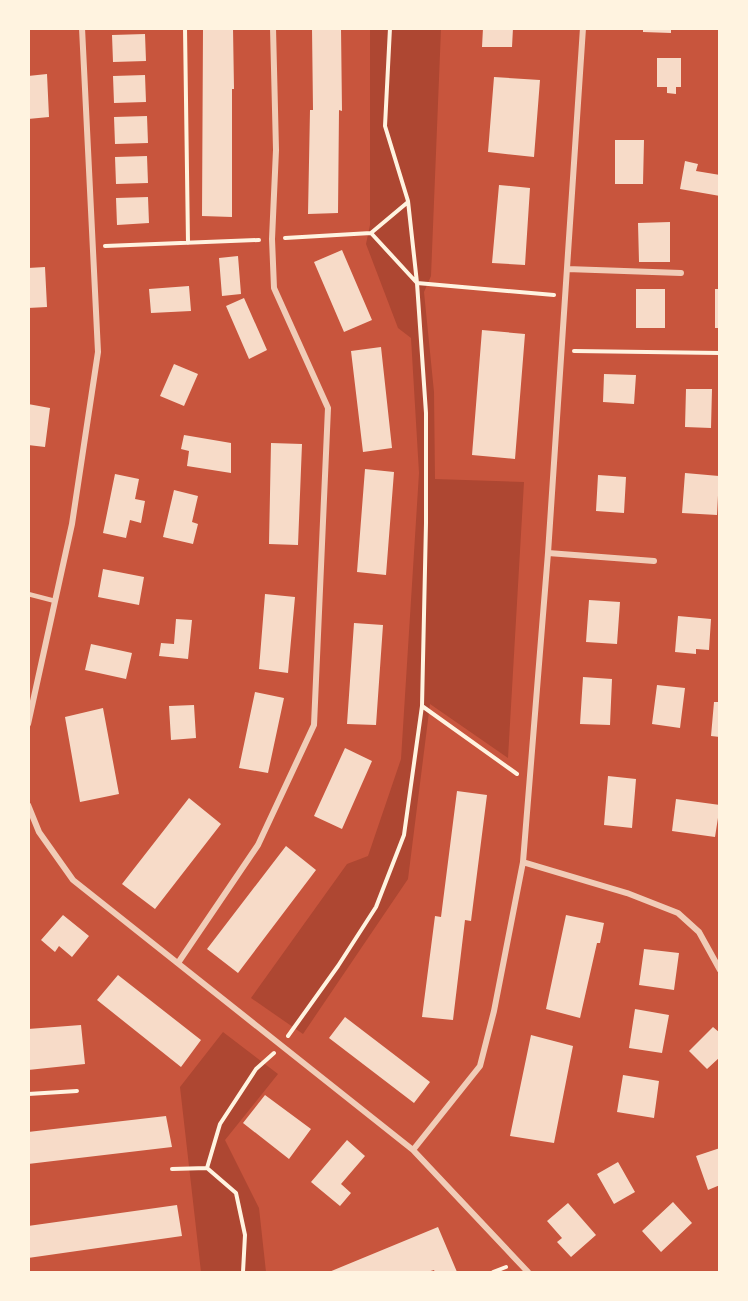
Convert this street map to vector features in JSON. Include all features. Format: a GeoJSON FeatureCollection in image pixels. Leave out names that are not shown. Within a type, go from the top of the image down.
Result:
{"type":"FeatureCollection","features":[{"type":"Feature","properties":{"kind":"street"},"geometry":{"type":"LineString","coordinates":[[28,724],[72,524],[99,352],[82,28]]}},
{"type":"Feature","properties":{"kind":"street"},"geometry":{"type":"LineString","coordinates":[[178,963],[258,845],[314,725],[328,408],[274,288],[272,239],[276,150],[273,28]]}},
{"type":"Feature","properties":{"kind":"street"},"geometry":{"type":"LineString","coordinates":[[413,1150],[480,1065],[494,1011],[524,862],[548,553],[583,28]]}},
{"type":"Feature","properties":{"kind":"street"},"geometry":{"type":"LineString","coordinates":[[567,269],[681,273]]}},
{"type":"Feature","properties":{"kind":"street"},"geometry":{"type":"LineString","coordinates":[[548,553],[654,561]]}},
{"type":"Feature","properties":{"kind":"street"},"geometry":{"type":"LineString","coordinates":[[28,805],[30,815],[39,832],[73,880],[413,1150],[528,1272]]}},
{"type":"Feature","properties":{"kind":"street"},"geometry":{"type":"LineString","coordinates":[[524,862],[627,893],[678,913],[699,932],[720,970]]}},
{"type":"Feature","properties":{"kind":"lane"},"geometry":{"type":"LineString","coordinates":[[28,594],[55,601]]}},
{"type":"Feature","properties":{"kind":"path"},"geometry":{"type":"LineString","coordinates":[[185,28],[188,243]]}},
{"type":"Feature","properties":{"kind":"path"},"geometry":{"type":"LineString","coordinates":[[207,1168],[220,1124],[256,1069],[282,1045],[338,966],[376,907],[404,835],[422,706],[426,413],[417,283],[408,201],[385,126],[390,28]]}},
{"type":"Feature","properties":{"kind":"path"},"geometry":{"type":"LineString","coordinates":[[370,233],[408,201]]}},
{"type":"Feature","properties":{"kind":"path"},"geometry":{"type":"LineString","coordinates":[[417,283],[565,296]]}},
{"type":"Feature","properties":{"kind":"path"},"geometry":{"type":"LineString","coordinates":[[561,351],[720,353]]}},
{"type":"Feature","properties":{"kind":"path"},"geometry":{"type":"LineString","coordinates":[[422,706],[530,783]]}},
{"type":"Feature","properties":{"kind":"path"},"geometry":{"type":"LineString","coordinates":[[28,1094],[77,1091]]}},
{"type":"Feature","properties":{"kind":"path"},"geometry":{"type":"LineString","coordinates":[[172,1168],[207,1168],[236,1193],[245,1235],[243,1272]]}},
{"type":"Feature","properties":{"kind":"shaded area"},"geometry":{"type":"Polygon","coordinates":[[[370,29],[441,29],[431,276],[424,292],[434,392],[435,479],[524,482],[508,758],[430,704],[408,879],[303,1034],[251,998],[347,864],[368,856],[401,759],[419,473],[411,338],[398,328],[366,244],[370,225],[370,29]]]}},
{"type":"Feature","properties":{"kind":"shaded area"},"geometry":{"type":"Polygon","coordinates":[[[223,1032],[278,1074],[225,1140],[259,1208],[266,1272],[201,1272],[180,1087],[223,1032]]]}},
{"type":"Feature","properties":{"kind":"building"},"geometry":{"type":"Polygon","coordinates":[[[203,28],[233,28],[232,217],[202,216],[203,28]]]}},
{"type":"Feature","properties":{"kind":"building"},"geometry":{"type":"Polygon","coordinates":[[[312,28],[341,28],[342,111],[339,110],[338,213],[308,214],[310,110],[313,110],[312,28]]]}},
{"type":"Feature","properties":{"kind":"building"},"geometry":{"type":"Polygon","coordinates":[[[483,28],[513,28],[512,47],[482,47],[483,28]]]}},
{"type":"Feature","properties":{"kind":"building"},"geometry":{"type":"Polygon","coordinates":[[[643,28],[671,28],[671,33],[643,32],[643,28]]]}},
{"type":"Feature","properties":{"kind":"building"},"geometry":{"type":"Polygon","coordinates":[[[145,34],[146,61],[113,62],[112,35],[145,34]]]}},
{"type":"Feature","properties":{"kind":"building"},"geometry":{"type":"Polygon","coordinates":[[[657,58],[681,58],[681,87],[676,87],[676,94],[667,93],[667,87],[657,87],[657,58]]]}},
{"type":"Feature","properties":{"kind":"building"},"geometry":{"type":"Polygon","coordinates":[[[47,74],[49,117],[28,119],[28,76],[47,74]]]}},
{"type":"Feature","properties":{"kind":"building"},"geometry":{"type":"Polygon","coordinates":[[[145,75],[146,102],[114,103],[113,76],[145,75]]]}},
{"type":"Feature","properties":{"kind":"building"},"geometry":{"type":"Polygon","coordinates":[[[494,77],[540,80],[534,157],[488,152],[494,77]]]}},
{"type":"Feature","properties":{"kind":"building"},"geometry":{"type":"Polygon","coordinates":[[[147,116],[148,143],[115,144],[114,117],[147,116]]]}},
{"type":"Feature","properties":{"kind":"building"},"geometry":{"type":"Polygon","coordinates":[[[615,140],[644,140],[643,184],[615,184],[615,140]]]}},
{"type":"Feature","properties":{"kind":"building"},"geometry":{"type":"Polygon","coordinates":[[[147,156],[148,183],[116,184],[115,157],[147,156]]]}},
{"type":"Feature","properties":{"kind":"building"},"geometry":{"type":"Polygon","coordinates":[[[685,161],[698,164],[696,171],[720,175],[720,196],[680,189],[685,161]]]}},
{"type":"Feature","properties":{"kind":"building"},"geometry":{"type":"Polygon","coordinates":[[[499,185],[530,188],[525,265],[492,263],[499,185]]]}},
{"type":"Feature","properties":{"kind":"building"},"geometry":{"type":"Polygon","coordinates":[[[148,197],[149,223],[117,225],[116,198],[148,197]]]}},
{"type":"Feature","properties":{"kind":"building"},"geometry":{"type":"Polygon","coordinates":[[[670,222],[670,262],[639,262],[638,223],[670,222]]]}},
{"type":"Feature","properties":{"kind":"building"},"geometry":{"type":"Polygon","coordinates":[[[342,250],[372,320],[344,332],[314,262],[342,250]]]}},
{"type":"Feature","properties":{"kind":"building"},"geometry":{"type":"Polygon","coordinates":[[[238,256],[241,294],[222,296],[219,258],[238,256]]]}},
{"type":"Feature","properties":{"kind":"building"},"geometry":{"type":"Polygon","coordinates":[[[45,267],[47,307],[28,308],[28,268],[45,267]]]}},
{"type":"Feature","properties":{"kind":"building"},"geometry":{"type":"Polygon","coordinates":[[[189,286],[191,311],[151,313],[149,289],[189,286]]]}},
{"type":"Feature","properties":{"kind":"building"},"geometry":{"type":"Polygon","coordinates":[[[636,289],[665,289],[665,328],[636,328],[636,289]]]}},
{"type":"Feature","properties":{"kind":"building"},"geometry":{"type":"Polygon","coordinates":[[[715,289],[720,289],[720,328],[715,328],[715,289]]]}},
{"type":"Feature","properties":{"kind":"building"},"geometry":{"type":"Polygon","coordinates":[[[244,298],[267,350],[249,359],[226,306],[244,298]]]}},
{"type":"Feature","properties":{"kind":"building"},"geometry":{"type":"Polygon","coordinates":[[[482,330],[525,334],[515,459],[472,455],[482,330]]]}},
{"type":"Feature","properties":{"kind":"building"},"geometry":{"type":"Polygon","coordinates":[[[381,347],[392,448],[363,452],[351,351],[381,347]]]}},
{"type":"Feature","properties":{"kind":"building"},"geometry":{"type":"Polygon","coordinates":[[[174,364],[198,374],[184,406],[160,396],[174,364]]]}},
{"type":"Feature","properties":{"kind":"building"},"geometry":{"type":"Polygon","coordinates":[[[604,374],[636,375],[634,404],[603,402],[604,374]]]}},
{"type":"Feature","properties":{"kind":"building"},"geometry":{"type":"Polygon","coordinates":[[[686,389],[712,389],[711,428],[685,427],[686,389]]]}},
{"type":"Feature","properties":{"kind":"building"},"geometry":{"type":"Polygon","coordinates":[[[28,404],[50,408],[45,447],[28,445],[28,404]]]}},
{"type":"Feature","properties":{"kind":"building"},"geometry":{"type":"Polygon","coordinates":[[[184,435],[231,443],[231,473],[187,466],[189,451],[181,449],[184,435]]]}},
{"type":"Feature","properties":{"kind":"building"},"geometry":{"type":"Polygon","coordinates":[[[271,443],[302,444],[298,545],[269,544],[271,443]]]}},
{"type":"Feature","properties":{"kind":"building"},"geometry":{"type":"Polygon","coordinates":[[[365,469],[394,472],[386,575],[357,572],[365,469]]]}},
{"type":"Feature","properties":{"kind":"building"},"geometry":{"type":"Polygon","coordinates":[[[685,473],[719,476],[717,515],[682,513],[685,473]]]}},
{"type":"Feature","properties":{"kind":"building"},"geometry":{"type":"Polygon","coordinates":[[[115,474],[139,479],[135,499],[145,501],[141,523],[130,520],[126,538],[103,533],[115,474]]]}},
{"type":"Feature","properties":{"kind":"building"},"geometry":{"type":"Polygon","coordinates":[[[598,475],[626,477],[624,513],[596,511],[598,475]]]}},
{"type":"Feature","properties":{"kind":"building"},"geometry":{"type":"Polygon","coordinates":[[[174,490],[198,496],[192,522],[198,524],[193,544],[163,537],[174,490]]]}},
{"type":"Feature","properties":{"kind":"building"},"geometry":{"type":"Polygon","coordinates":[[[103,569],[144,577],[139,605],[98,597],[103,569]]]}},
{"type":"Feature","properties":{"kind":"building"},"geometry":{"type":"Polygon","coordinates":[[[265,594],[295,597],[288,673],[259,669],[265,594]]]}},
{"type":"Feature","properties":{"kind":"building"},"geometry":{"type":"Polygon","coordinates":[[[589,600],[620,602],[617,644],[586,642],[589,600]]]}},
{"type":"Feature","properties":{"kind":"building"},"geometry":{"type":"Polygon","coordinates":[[[678,616],[711,619],[709,650],[696,649],[696,654],[675,652],[678,616]]]}},
{"type":"Feature","properties":{"kind":"building"},"geometry":{"type":"Polygon","coordinates":[[[176,619],[192,620],[188,659],[159,656],[161,643],[174,644],[176,619]]]}},
{"type":"Feature","properties":{"kind":"building"},"geometry":{"type":"Polygon","coordinates":[[[354,623],[383,625],[376,725],[347,724],[354,623]]]}},
{"type":"Feature","properties":{"kind":"building"},"geometry":{"type":"Polygon","coordinates":[[[91,644],[132,653],[126,679],[85,670],[91,644]]]}},
{"type":"Feature","properties":{"kind":"building"},"geometry":{"type":"Polygon","coordinates":[[[583,677],[612,679],[610,725],[580,724],[583,677]]]}},
{"type":"Feature","properties":{"kind":"building"},"geometry":{"type":"Polygon","coordinates":[[[657,685],[685,688],[680,728],[652,724],[657,685]]]}},
{"type":"Feature","properties":{"kind":"building"},"geometry":{"type":"Polygon","coordinates":[[[255,692],[284,698],[268,773],[239,768],[255,692]]]}},
{"type":"Feature","properties":{"kind":"building"},"geometry":{"type":"Polygon","coordinates":[[[714,702],[720,702],[720,737],[711,736],[714,702]]]}},
{"type":"Feature","properties":{"kind":"building"},"geometry":{"type":"Polygon","coordinates":[[[194,705],[196,738],[171,740],[169,706],[194,705]]]}},
{"type":"Feature","properties":{"kind":"building"},"geometry":{"type":"Polygon","coordinates":[[[103,708],[119,794],[80,802],[65,717],[103,708]]]}},
{"type":"Feature","properties":{"kind":"building"},"geometry":{"type":"Polygon","coordinates":[[[345,748],[372,761],[342,829],[314,816],[345,748]]]}},
{"type":"Feature","properties":{"kind":"building"},"geometry":{"type":"Polygon","coordinates":[[[608,776],[636,779],[632,828],[604,825],[608,776]]]}},
{"type":"Feature","properties":{"kind":"building"},"geometry":{"type":"Polygon","coordinates":[[[457,791],[487,795],[471,921],[465,920],[453,1020],[422,1017],[435,916],[441,917],[457,791]]]}},
{"type":"Feature","properties":{"kind":"building"},"geometry":{"type":"Polygon","coordinates":[[[189,798],[221,824],[155,909],[122,884],[189,798]]]}},
{"type":"Feature","properties":{"kind":"building"},"geometry":{"type":"Polygon","coordinates":[[[676,799],[720,805],[715,837],[672,831],[676,799]]]}},
{"type":"Feature","properties":{"kind":"building"},"geometry":{"type":"Polygon","coordinates":[[[286,846],[316,870],[238,973],[207,949],[286,846]]]}},
{"type":"Feature","properties":{"kind":"building"},"geometry":{"type":"Polygon","coordinates":[[[63,915],[89,936],[72,957],[59,946],[55,952],[41,940],[63,915]]]}},
{"type":"Feature","properties":{"kind":"building"},"geometry":{"type":"Polygon","coordinates":[[[566,915],[604,923],[600,943],[597,943],[580,1018],[546,1009],[566,915]]]}},
{"type":"Feature","properties":{"kind":"building"},"geometry":{"type":"Polygon","coordinates":[[[644,949],[679,953],[674,990],[639,985],[644,949]]]}},
{"type":"Feature","properties":{"kind":"building"},"geometry":{"type":"Polygon","coordinates":[[[118,975],[201,1040],[181,1067],[97,1000],[118,975]]]}},
{"type":"Feature","properties":{"kind":"building"},"geometry":{"type":"Polygon","coordinates":[[[635,1009],[669,1015],[662,1053],[629,1048],[635,1009]]]}},
{"type":"Feature","properties":{"kind":"building"},"geometry":{"type":"Polygon","coordinates":[[[345,1017],[430,1082],[414,1103],[329,1038],[345,1017]]]}},
{"type":"Feature","properties":{"kind":"building"},"geometry":{"type":"Polygon","coordinates":[[[81,1025],[85,1064],[28,1070],[28,1029],[81,1025]]]}},
{"type":"Feature","properties":{"kind":"building"},"geometry":{"type":"Polygon","coordinates":[[[713,1027],[720,1033],[720,1057],[707,1069],[689,1051],[713,1027]]]}},
{"type":"Feature","properties":{"kind":"building"},"geometry":{"type":"Polygon","coordinates":[[[531,1035],[573,1046],[554,1143],[510,1136],[531,1035]]]}},
{"type":"Feature","properties":{"kind":"building"},"geometry":{"type":"Polygon","coordinates":[[[623,1075],[659,1081],[654,1118],[617,1112],[623,1075]]]}},
{"type":"Feature","properties":{"kind":"building"},"geometry":{"type":"Polygon","coordinates":[[[265,1095],[311,1129],[289,1159],[243,1123],[265,1095]]]}},
{"type":"Feature","properties":{"kind":"building"},"geometry":{"type":"Polygon","coordinates":[[[166,1116],[172,1147],[28,1164],[28,1132],[166,1116]]]}},
{"type":"Feature","properties":{"kind":"building"},"geometry":{"type":"Polygon","coordinates":[[[347,1140],[365,1156],[341,1184],[351,1193],[340,1206],[311,1182],[347,1140]]]}},
{"type":"Feature","properties":{"kind":"building"},"geometry":{"type":"Polygon","coordinates":[[[720,1148],[720,1185],[708,1190],[696,1156],[720,1148]]]}},
{"type":"Feature","properties":{"kind":"building"},"geometry":{"type":"Polygon","coordinates":[[[618,1162],[635,1192],[614,1204],[597,1174],[618,1162]]]}},
{"type":"Feature","properties":{"kind":"building"},"geometry":{"type":"Polygon","coordinates":[[[673,1202],[692,1223],[661,1252],[642,1231],[673,1202]]]}},
{"type":"Feature","properties":{"kind":"building"},"geometry":{"type":"Polygon","coordinates":[[[568,1203],[596,1235],[571,1257],[557,1242],[562,1238],[547,1221],[568,1203]]]}},
{"type":"Feature","properties":{"kind":"building"},"geometry":{"type":"Polygon","coordinates":[[[177,1205],[182,1236],[28,1258],[28,1226],[177,1205]]]}},
{"type":"Feature","properties":{"kind":"building"},"geometry":{"type":"Polygon","coordinates":[[[438,1227],[457,1272],[435,1272],[434,1270],[427,1272],[329,1272],[438,1227]]]}}]}
